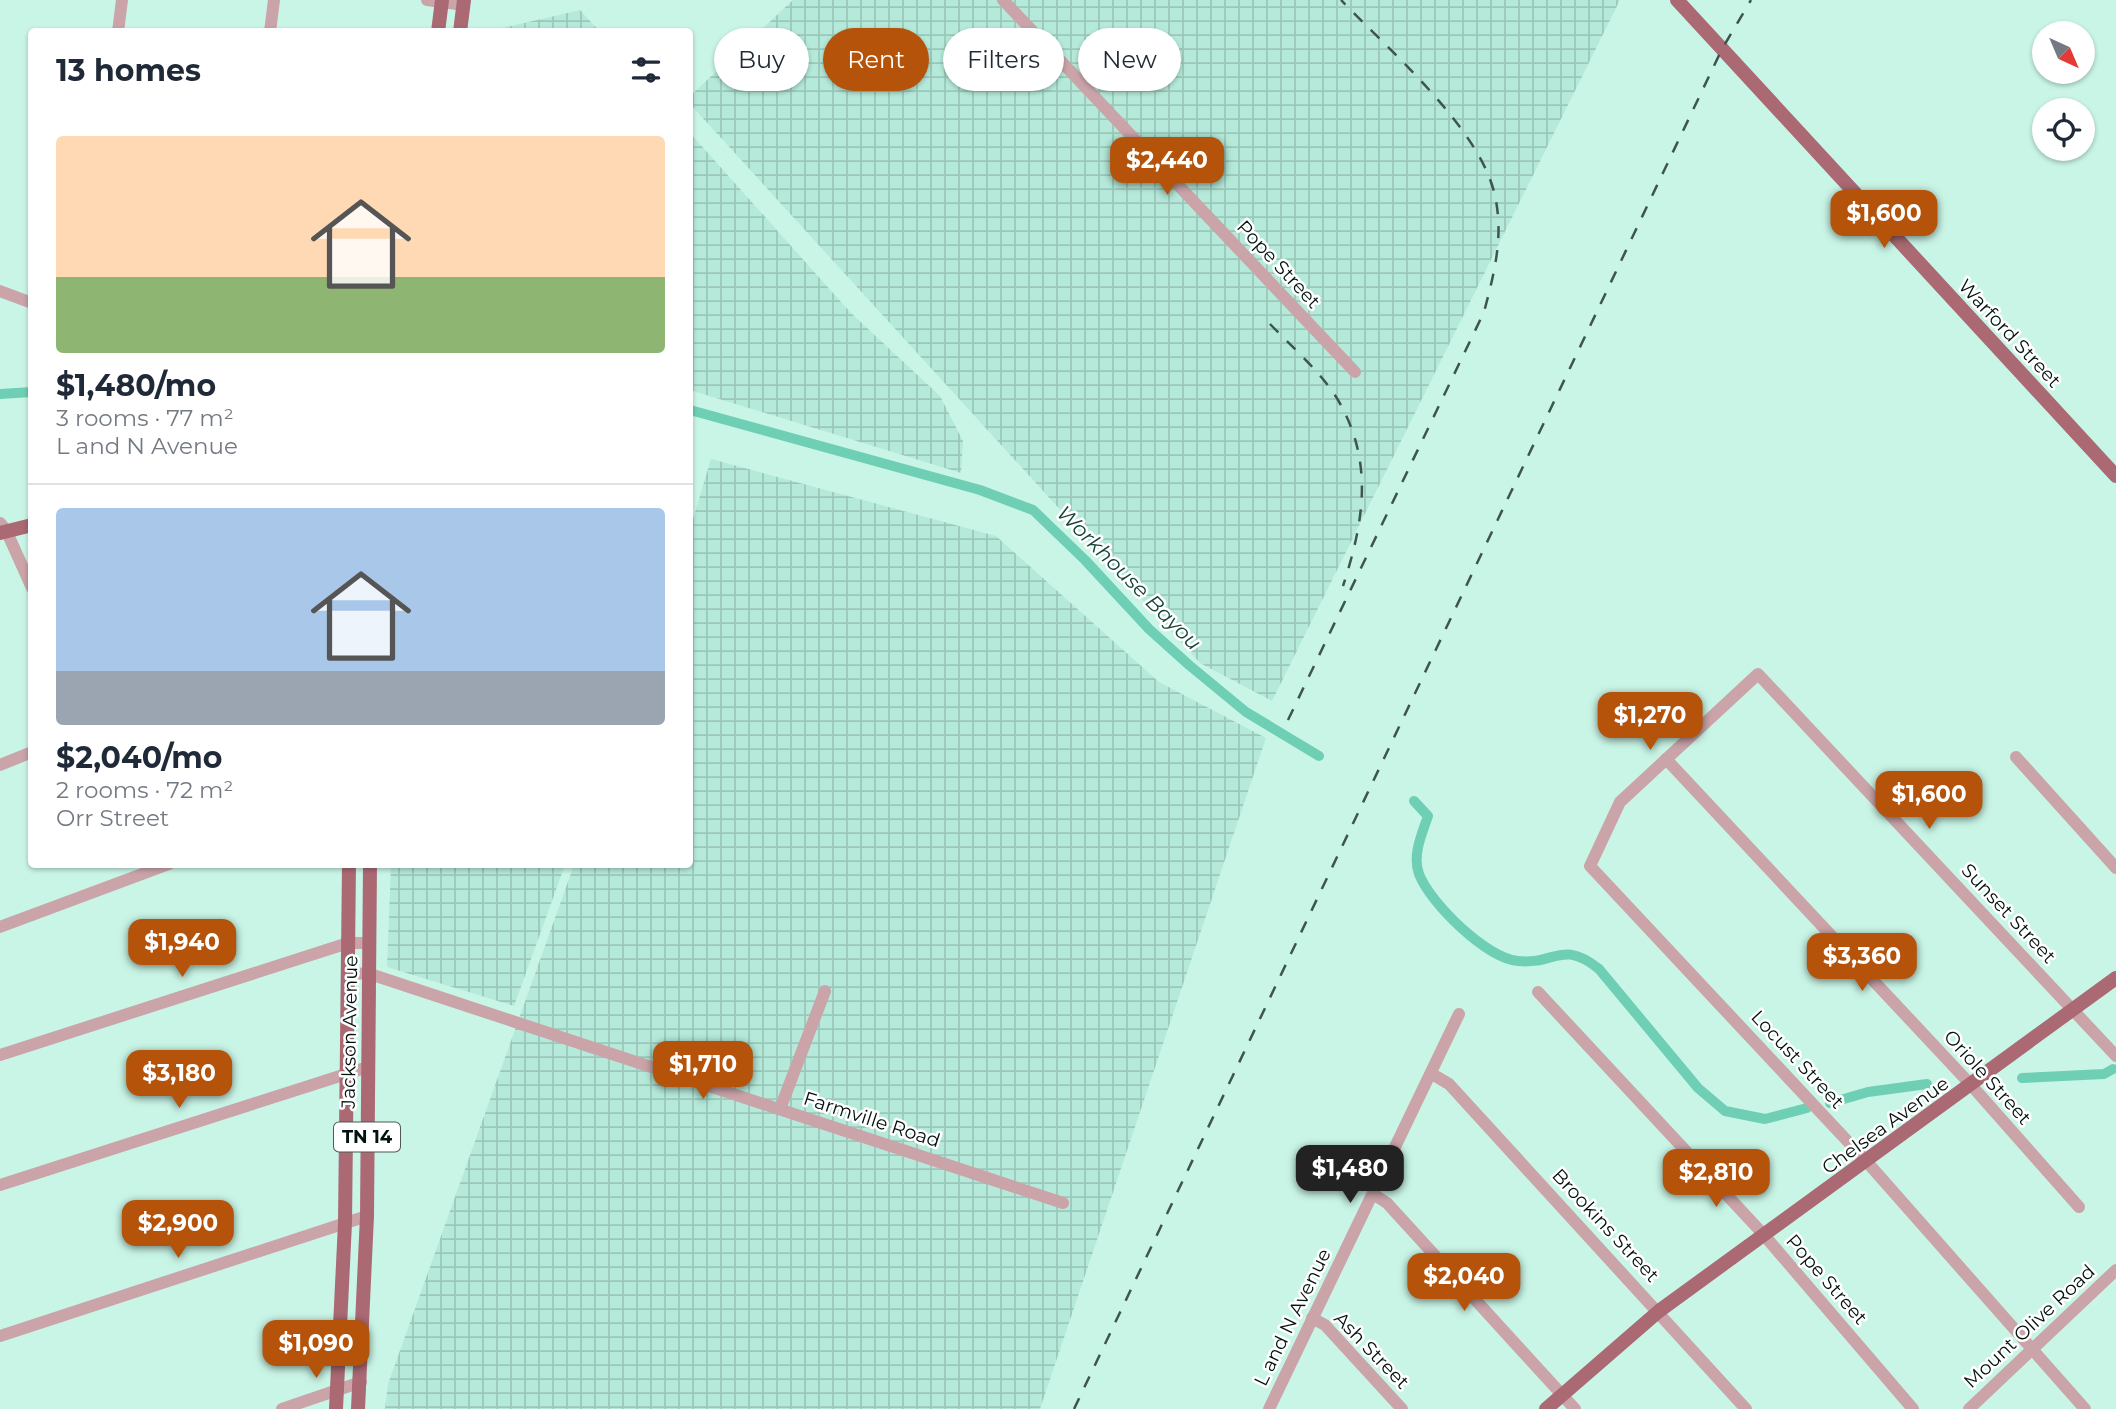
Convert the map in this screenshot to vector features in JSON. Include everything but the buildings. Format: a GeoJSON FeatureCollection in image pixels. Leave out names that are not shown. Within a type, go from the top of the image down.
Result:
{"type":"FeatureCollection","features":[{"type":"Feature","properties":{"kind":"main road","name":"Warford Street"},"geometry":{"type":"LineString","coordinates":[[1677,0],[2116,475]]}},
{"type":"Feature","properties":{"kind":"main road"},"geometry":{"type":"LineString","coordinates":[[437,1],[438,28]]}},
{"type":"Feature","properties":{"kind":"main road"},"geometry":{"type":"LineString","coordinates":[[461,28],[464,3]]}},
{"type":"Feature","properties":{"kind":"main road"},"geometry":{"type":"LineString","coordinates":[[2,529],[28,526]]}},
{"type":"Feature","properties":{"kind":"main road","name":"Jackson Avenue"},"geometry":{"type":"LineString","coordinates":[[336,1409],[345,1223],[349,868]]}},
{"type":"Feature","properties":{"kind":"main road","name":"Jackson Avenue"},"geometry":{"type":"LineString","coordinates":[[358,1409],[367,1216],[370,868]]}},
{"type":"Feature","properties":{"kind":"main road","name":"Chelsea Avenue"},"geometry":{"type":"LineString","coordinates":[[1546,1409],[1659,1311],[1972,1086],[2116,978]]}},
{"type":"Feature","properties":{"kind":"street"},"geometry":{"type":"LineString","coordinates":[[118,28],[122,0]]}},
{"type":"Feature","properties":{"kind":"street"},"geometry":{"type":"LineString","coordinates":[[270,28],[274,0]]}},
{"type":"Feature","properties":{"kind":"street","name":"Pope Street"},"geometry":{"type":"LineString","coordinates":[[1003,0],[1355,372]]}},
{"type":"Feature","properties":{"kind":"street"},"geometry":{"type":"LineString","coordinates":[[437,1],[464,3]]}},
{"type":"Feature","properties":{"kind":"street"},"geometry":{"type":"LineString","coordinates":[[0,291],[28,302]]}},
{"type":"Feature","properties":{"kind":"street"},"geometry":{"type":"LineString","coordinates":[[2,529],[28,580]]}},
{"type":"Feature","properties":{"kind":"street","name":"Sunset Street"},"geometry":{"type":"LineString","coordinates":[[1666,760],[1758,674],[2116,1056]]}},
{"type":"Feature","properties":{"kind":"street"},"geometry":{"type":"LineString","coordinates":[[0,765],[28,754]]}},
{"type":"Feature","properties":{"kind":"street"},"geometry":{"type":"LineString","coordinates":[[2016,757],[2116,868]]}},
{"type":"Feature","properties":{"kind":"street","name":"Locust Street"},"geometry":{"type":"LineString","coordinates":[[1666,760],[1620,802],[1590,866],[1867,1162],[2085,1409]]}},
{"type":"Feature","properties":{"kind":"street","name":"Oriole Street"},"geometry":{"type":"LineString","coordinates":[[1666,760],[1972,1086],[2079,1207]]}},
{"type":"Feature","properties":{"kind":"street"},"geometry":{"type":"LineString","coordinates":[[0,927],[158,868]]}},
{"type":"Feature","properties":{"kind":"street"},"geometry":{"type":"LineString","coordinates":[[0,1055],[348,943],[370,943]]}},
{"type":"Feature","properties":{"kind":"street","name":"Farmville Road"},"geometry":{"type":"LineString","coordinates":[[348,973],[370,974],[1063,1203]]}},
{"type":"Feature","properties":{"kind":"street"},"geometry":{"type":"LineString","coordinates":[[780,1109],[825,990]]}},
{"type":"Feature","properties":{"kind":"street","name":"Pope Street"},"geometry":{"type":"LineString","coordinates":[[1538,992],[1764,1235],[1913,1409]]}},
{"type":"Feature","properties":{"kind":"street","name":"L and N Avenue"},"geometry":{"type":"LineString","coordinates":[[1269,1409],[1459,1014]]}},
{"type":"Feature","properties":{"kind":"street"},"geometry":{"type":"LineString","coordinates":[[0,1185],[368,1067]]}},
{"type":"Feature","properties":{"kind":"street","name":"Brookins Street"},"geometry":{"type":"LineString","coordinates":[[1432,1074],[1449,1084],[1746,1409]]}},
{"type":"Feature","properties":{"kind":"street"},"geometry":{"type":"LineString","coordinates":[[1373,1194],[1387,1203],[1575,1409]]}},
{"type":"Feature","properties":{"kind":"street"},"geometry":{"type":"LineString","coordinates":[[0,1336],[367,1216]]}},
{"type":"Feature","properties":{"kind":"street","name":"Mount Olive Road"},"geometry":{"type":"LineString","coordinates":[[1969,1409],[2116,1270]]}},
{"type":"Feature","properties":{"kind":"street","name":"Ash Street"},"geometry":{"type":"LineString","coordinates":[[1312,1318],[1325,1325],[1402,1409]]}},
{"type":"Feature","properties":{"kind":"street"},"geometry":{"type":"LineString","coordinates":[[282,1409],[361,1382]]}},
{"type":"Feature","properties":{"kind":"shaded area"},"geometry":{"type":"Polygon","coordinates":[[[793,0],[1620,0],[1272,701],[1200,663],[693,107],[693,93],[714,74],[714,91],[809,91],[809,28],[763,28],[793,0]]]}},
{"type":"Feature","properties":{"kind":"shaded area"},"geometry":{"type":"Polygon","coordinates":[[[580,10],[596,28],[503,28],[580,10]]]}},
{"type":"Feature","properties":{"kind":"shaded area"},"geometry":{"type":"Polygon","coordinates":[[[693,136],[850,312],[940,396],[963,441],[961,473],[693,391],[693,136]]]}},
{"type":"Feature","properties":{"kind":"shaded area"},"geometry":{"type":"Polygon","coordinates":[[[711,459],[996,536],[1159,682],[1266,738],[1040,1409],[385,1409],[388,1384],[573,868],[693,868],[693,519],[711,459]]]}},
{"type":"Feature","properties":{"kind":"shaded area"},"geometry":{"type":"Polygon","coordinates":[[[391,868],[564,868],[514,1006],[387,967],[391,868]]]}},
{"type":"Feature","properties":{"kind":"waterway"},"geometry":{"type":"LineString","coordinates":[[0,394],[28,392]]}},
{"type":"Feature","properties":{"kind":"waterway","name":"Workhouse Bayou"},"geometry":{"type":"LineString","coordinates":[[693,411],[980,490],[1033,510],[1085,560],[1149,629],[1189,665],[1246,712],[1319,756]]}},
{"type":"Feature","properties":{"kind":"waterway","name":"Workhouse Bayou"},"geometry":{"type":"LineString","coordinates":[[1414,801],[1428,816],[1417,852],[1419,874],[1425,886],[1447,913],[1476,940],[1505,958],[1518,961],[1541,960],[1567,954],[1586,960],[1599,969],[1698,1088],[1725,1111],[1765,1119],[1807,1108]]}},
{"type":"Feature","properties":{"kind":"waterway","name":"Workhouse Bayou"},"geometry":{"type":"LineString","coordinates":[[2022,1078],[2104,1074],[2113,1069]]}},
{"type":"Feature","properties":{"kind":"waterway","name":"Workhouse Bayou"},"geometry":{"type":"LineString","coordinates":[[1830,1103],[1868,1092],[1927,1084]]}},
{"type":"Feature","properties":{"kind":"railway"},"geometry":{"type":"LineString","coordinates":[[1288,720],[1484,312],[1498,241],[1495,196],[1486,170],[1472,144],[1431,92],[1341,0]]}},
{"type":"Feature","properties":{"kind":"railway"},"geometry":{"type":"LineString","coordinates":[[1074,1409],[1722,49],[1751,0]]}},
{"type":"Feature","properties":{"kind":"railway"},"geometry":{"type":"LineString","coordinates":[[1270,324],[1331,390],[1349,423],[1357,446],[1361,469],[1360,515],[1343,586]]}}]}
